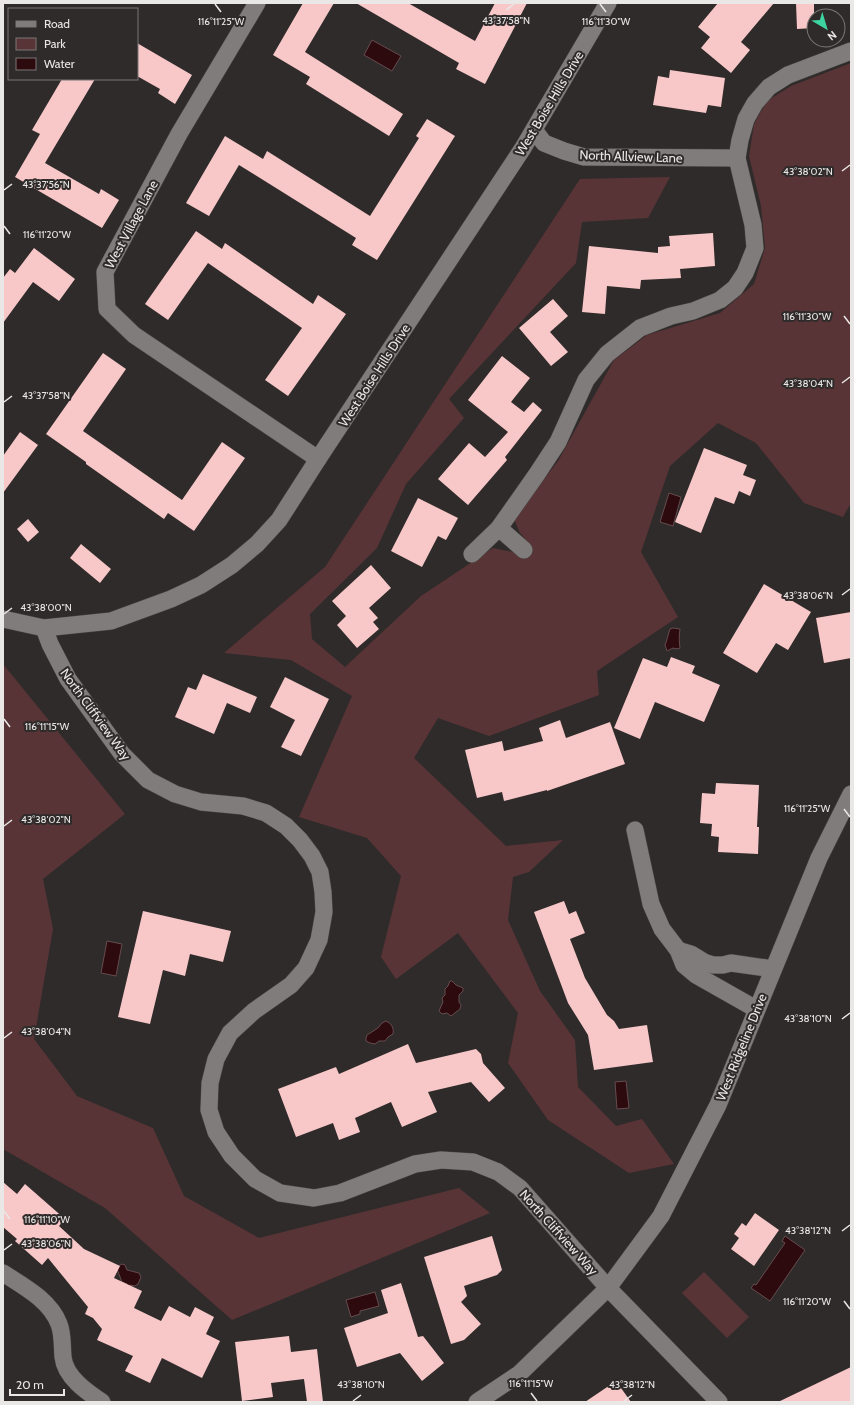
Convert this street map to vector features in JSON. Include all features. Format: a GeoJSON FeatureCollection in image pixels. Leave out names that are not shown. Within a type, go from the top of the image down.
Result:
{"type":"FeatureCollection","features":[{"type":"Feature","properties":{"kind":"street","name":"West Village Lane"},"geometry":{"type":"LineString","coordinates":[[257,3],[181,130],[105,272],[107,309],[134,335],[318,459]]}},
{"type":"Feature","properties":{"kind":"street","name":"West Boise Hills Drive"},"geometry":{"type":"LineString","coordinates":[[3,619],[44,628],[111,620],[170,599],[201,585],[232,565],[261,539],[279,520],[523,148],[608,3]]}},
{"type":"Feature","properties":{"kind":"street"},"geometry":{"type":"LineString","coordinates":[[472,554],[499,528],[558,442],[586,380],[607,354],[640,328],[671,316],[693,311],[720,300],[735,288],[745,273],[755,248],[753,225],[737,158],[746,119],[755,103],[769,87],[788,75],[851,51]]}},
{"type":"Feature","properties":{"kind":"street","name":"North Allview Lane"},"geometry":{"type":"LineString","coordinates":[[534,130],[544,143],[584,157],[737,158]]}},
{"type":"Feature","properties":{"kind":"street"},"geometry":{"type":"LineString","coordinates":[[499,528],[524,550]]}},
{"type":"Feature","properties":{"kind":"street","name":"North Cliffview Way"},"geometry":{"type":"LineString","coordinates":[[44,628],[50,644],[68,679],[122,754],[148,780],[174,794],[202,802],[243,806],[266,814],[286,826],[300,840],[312,856],[320,872],[324,912],[319,940],[306,968],[291,985],[254,1011],[230,1033],[216,1059],[210,1083],[209,1110],[216,1132],[232,1156],[255,1179],[280,1193],[314,1198],[340,1193],[415,1164],[441,1160],[473,1162],[498,1172],[520,1188],[608,1288],[719,1402]]}},
{"type":"Feature","properties":{"kind":"street","name":"West Ridgeline Drive"},"geometry":{"type":"LineString","coordinates":[[477,1402],[519,1374],[608,1288],[661,1216],[718,1105],[818,858],[851,794]]}},
{"type":"Feature","properties":{"kind":"street"},"geometry":{"type":"LineString","coordinates":[[635,830],[651,904],[662,929],[678,950],[684,965],[696,975],[756,1009]]}},
{"type":"Feature","properties":{"kind":"street"},"geometry":{"type":"LineString","coordinates":[[678,950],[692,954],[704,962],[713,965],[724,965],[731,963],[774,969]]}},
{"type":"Feature","properties":{"kind":"street"},"geometry":{"type":"LineString","coordinates":[[715,985],[724,965]]}},
{"type":"Feature","properties":{"kind":"street"},"geometry":{"type":"LineString","coordinates":[[3,1273],[46,1303],[59,1323],[63,1360],[70,1374],[81,1388],[102,1402]]}},
{"type":"Feature","properties":{"kind":"green space"},"geometry":{"type":"Polygon","coordinates":[[[851,63],[851,503],[843,517],[804,503],[756,443],[718,423],[670,466],[641,552],[678,617],[597,671],[599,695],[489,736],[438,718],[414,758],[506,846],[563,840],[529,872],[513,877],[508,920],[540,991],[575,1040],[578,1087],[616,1126],[642,1119],[674,1164],[629,1173],[548,1120],[508,1063],[518,1013],[458,933],[396,979],[381,957],[401,876],[367,838],[299,817],[352,696],[291,660],[224,653],[325,567],[580,179],[670,177],[648,218],[582,222],[576,263],[449,399],[464,418],[406,484],[377,548],[310,614],[312,639],[345,667],[421,596],[493,548],[522,554],[529,543],[520,533],[514,519],[558,461],[614,360],[647,335],[720,313],[754,284],[765,248],[761,206],[749,156],[754,124],[767,101],[791,86],[851,63]]]}},
{"type":"Feature","properties":{"kind":"green space"},"geometry":{"type":"Polygon","coordinates":[[[3,664],[125,814],[43,879],[53,929],[34,1039],[77,1096],[153,1128],[184,1196],[259,1238],[459,1188],[490,1213],[232,1320],[105,1208],[3,1149],[3,664]]]}},
{"type":"Feature","properties":{"kind":"green space"},"geometry":{"type":"Polygon","coordinates":[[[704,1272],[749,1317],[727,1338],[682,1293],[704,1272]]]}},
{"type":"Feature","properties":{"kind":"water"},"geometry":{"type":"Polygon","coordinates":[[[372,40],[401,56],[392,71],[364,55],[372,40]]]}},
{"type":"Feature","properties":{"kind":"water"},"geometry":{"type":"Polygon","coordinates":[[[669,493],[681,497],[673,526],[660,522],[669,493]]]}},
{"type":"Feature","properties":{"kind":"water"},"geometry":{"type":"Polygon","coordinates":[[[670,629],[680,629],[680,648],[673,648],[667,651],[665,645],[670,629]]]}},
{"type":"Feature","properties":{"kind":"water"},"geometry":{"type":"Polygon","coordinates":[[[107,941],[122,944],[116,976],[101,973],[107,941]]]}},
{"type":"Feature","properties":{"kind":"water"},"geometry":{"type":"Polygon","coordinates":[[[450,981],[463,988],[463,991],[459,995],[459,1002],[461,1005],[460,1009],[451,1016],[447,1013],[442,1014],[439,1011],[443,1002],[442,998],[445,995],[445,989],[450,981]]]}},
{"type":"Feature","properties":{"kind":"water"},"geometry":{"type":"Polygon","coordinates":[[[386,1021],[392,1026],[393,1034],[385,1041],[379,1041],[375,1044],[366,1041],[367,1035],[386,1021]]]}},
{"type":"Feature","properties":{"kind":"water"},"geometry":{"type":"Polygon","coordinates":[[[626,1081],[629,1108],[617,1109],[615,1082],[626,1081]]]}},
{"type":"Feature","properties":{"kind":"water"},"geometry":{"type":"Polygon","coordinates":[[[785,1236],[805,1250],[770,1301],[751,1288],[754,1284],[756,1285],[785,1243],[782,1241],[785,1236]]]}},
{"type":"Feature","properties":{"kind":"water"},"geometry":{"type":"Polygon","coordinates":[[[122,1264],[125,1265],[127,1270],[139,1273],[141,1277],[138,1284],[135,1286],[130,1285],[129,1288],[126,1286],[127,1284],[122,1282],[117,1269],[118,1266],[122,1264]]]}},
{"type":"Feature","properties":{"kind":"water"},"geometry":{"type":"Polygon","coordinates":[[[375,1292],[379,1306],[360,1311],[360,1314],[351,1317],[346,1300],[375,1292]]]}},
{"type":"Feature","properties":{"kind":"building"},"geometry":{"type":"Polygon","coordinates":[[[303,3],[334,3],[305,52],[403,114],[389,136],[306,84],[310,77],[273,55],[303,3]]]}},
{"type":"Feature","properties":{"kind":"building"},"geometry":{"type":"Polygon","coordinates":[[[356,3],[408,3],[475,41],[495,3],[527,3],[485,84],[456,69],[459,63],[356,3]]]}},
{"type":"Feature","properties":{"kind":"building"},"geometry":{"type":"Polygon","coordinates":[[[718,3],[774,3],[741,42],[750,50],[731,73],[701,48],[710,37],[698,27],[718,3]]]}},
{"type":"Feature","properties":{"kind":"building"},"geometry":{"type":"Polygon","coordinates":[[[796,3],[814,3],[814,8],[806,8],[806,28],[797,29],[796,3]]]}},
{"type":"Feature","properties":{"kind":"building"},"geometry":{"type":"Polygon","coordinates":[[[138,44],[192,75],[175,104],[158,93],[160,89],[138,77],[138,44]]]}},
{"type":"Feature","properties":{"kind":"building"},"geometry":{"type":"Polygon","coordinates":[[[670,70],[725,78],[721,107],[708,105],[706,113],[653,105],[658,76],[669,78],[670,70]]]}},
{"type":"Feature","properties":{"kind":"building"},"geometry":{"type":"Polygon","coordinates":[[[61,80],[94,80],[45,163],[99,194],[101,189],[119,200],[102,228],[15,177],[40,134],[32,130],[61,80]]]}},
{"type":"Feature","properties":{"kind":"building"},"geometry":{"type":"Polygon","coordinates":[[[427,119],[455,136],[377,260],[352,245],[356,238],[239,165],[209,216],[186,203],[225,136],[263,159],[267,151],[370,216],[419,138],[416,136],[427,119]]]}},
{"type":"Feature","properties":{"kind":"building"},"geometry":{"type":"Polygon","coordinates":[[[196,231],[222,249],[225,243],[313,304],[318,295],[346,314],[288,396],[265,380],[302,328],[208,263],[168,320],[145,304],[196,231]]]}},
{"type":"Feature","properties":{"kind":"building"},"geometry":{"type":"Polygon","coordinates":[[[713,233],[715,266],[680,269],[681,278],[641,280],[640,289],[607,286],[605,314],[582,312],[589,246],[658,253],[658,247],[670,246],[669,236],[713,233]]]}},
{"type":"Feature","properties":{"kind":"building"},"geometry":{"type":"Polygon","coordinates":[[[34,248],[75,279],[59,301],[33,282],[3,323],[3,278],[10,269],[15,273],[34,248]]]}},
{"type":"Feature","properties":{"kind":"building"},"geometry":{"type":"Polygon","coordinates":[[[553,299],[568,316],[550,332],[568,352],[551,366],[519,328],[553,299]]]}},
{"type":"Feature","properties":{"kind":"building"},"geometry":{"type":"Polygon","coordinates":[[[103,353],[126,369],[83,431],[182,500],[222,442],[245,458],[194,531],[168,513],[164,519],[46,434],[103,353]]]}},
{"type":"Feature","properties":{"kind":"building"},"geometry":{"type":"Polygon","coordinates":[[[502,356],[530,378],[511,402],[524,412],[533,402],[542,410],[505,457],[507,460],[468,505],[438,479],[469,443],[485,457],[508,432],[468,400],[502,356]]]}},
{"type":"Feature","properties":{"kind":"building"},"geometry":{"type":"Polygon","coordinates":[[[20,432],[38,445],[3,493],[3,456],[20,432]]]}},
{"type":"Feature","properties":{"kind":"building"},"geometry":{"type":"Polygon","coordinates":[[[704,448],[747,465],[743,475],[756,480],[750,496],[739,491],[734,504],[715,497],[701,533],[675,522],[704,448]]]}},
{"type":"Feature","properties":{"kind":"building"},"geometry":{"type":"Polygon","coordinates":[[[418,498],[458,518],[446,540],[438,536],[422,567],[391,551],[418,498]]]}},
{"type":"Feature","properties":{"kind":"building"},"geometry":{"type":"Polygon","coordinates":[[[28,519],[39,532],[28,542],[17,529],[28,519]]]}},
{"type":"Feature","properties":{"kind":"building"},"geometry":{"type":"Polygon","coordinates":[[[81,544],[111,569],[100,583],[70,558],[81,544]]]}},
{"type":"Feature","properties":{"kind":"building"},"geometry":{"type":"Polygon","coordinates":[[[371,565],[391,588],[369,608],[378,618],[373,622],[379,629],[357,648],[337,625],[346,616],[332,601],[371,565]]]}},
{"type":"Feature","properties":{"kind":"building"},"geometry":{"type":"Polygon","coordinates":[[[764,584],[811,612],[788,650],[776,643],[757,673],[723,653],[764,584]]]}},
{"type":"Feature","properties":{"kind":"building"},"geometry":{"type":"Polygon","coordinates":[[[851,612],[851,658],[824,663],[816,618],[851,612]]]}},
{"type":"Feature","properties":{"kind":"building"},"geometry":{"type":"Polygon","coordinates":[[[671,657],[695,666],[692,673],[720,685],[704,722],[655,702],[640,739],[614,728],[643,658],[667,667],[671,657]]]}},
{"type":"Feature","properties":{"kind":"building"},"geometry":{"type":"Polygon","coordinates":[[[203,674],[257,697],[250,713],[227,703],[214,734],[175,717],[188,687],[196,690],[203,674]]]}},
{"type":"Feature","properties":{"kind":"building"},"geometry":{"type":"Polygon","coordinates":[[[285,677],[329,699],[301,756],[281,747],[295,720],[270,707],[285,677]]]}},
{"type":"Feature","properties":{"kind":"building"},"geometry":{"type":"Polygon","coordinates":[[[560,720],[566,738],[610,722],[625,764],[547,791],[504,801],[502,792],[477,798],[465,750],[502,741],[504,751],[543,741],[539,728],[560,720]]]}},
{"type":"Feature","properties":{"kind":"building"},"geometry":{"type":"Polygon","coordinates":[[[716,783],[759,785],[757,827],[759,827],[758,854],[718,852],[719,837],[711,836],[712,824],[700,823],[702,793],[715,794],[716,783]]]}},
{"type":"Feature","properties":{"kind":"building"},"geometry":{"type":"Polygon","coordinates":[[[564,901],[569,914],[576,911],[585,933],[570,939],[585,978],[607,1015],[614,1021],[619,1029],[647,1025],[653,1062],[594,1070],[588,1035],[568,1003],[534,912],[564,901]]]}},
{"type":"Feature","properties":{"kind":"building"},"geometry":{"type":"Polygon","coordinates":[[[143,911],[231,931],[223,962],[190,954],[185,976],[163,970],[150,1024],[118,1017],[143,911]]]}},
{"type":"Feature","properties":{"kind":"building"},"geometry":{"type":"Polygon","coordinates":[[[408,1044],[416,1063],[476,1049],[481,1054],[483,1063],[505,1088],[489,1102],[471,1082],[428,1092],[437,1112],[402,1127],[391,1102],[355,1118],[360,1132],[339,1140],[333,1123],[296,1137],[278,1089],[336,1067],[339,1074],[408,1044]]]}},
{"type":"Feature","properties":{"kind":"building"},"geometry":{"type":"Polygon","coordinates":[[[3,1182],[17,1194],[25,1184],[65,1219],[59,1226],[84,1249],[120,1266],[114,1278],[142,1291],[134,1308],[161,1321],[169,1306],[190,1317],[195,1307],[214,1317],[206,1334],[220,1341],[202,1378],[162,1358],[150,1383],[125,1371],[133,1356],[97,1340],[102,1329],[93,1318],[85,1314],[88,1307],[48,1258],[42,1265],[15,1241],[17,1239],[3,1227],[3,1182]]]}},
{"type":"Feature","properties":{"kind":"building"},"geometry":{"type":"Polygon","coordinates":[[[755,1213],[779,1230],[754,1266],[731,1249],[739,1238],[734,1234],[742,1223],[746,1226],[755,1213]]]}},
{"type":"Feature","properties":{"kind":"building"},"geometry":{"type":"Polygon","coordinates":[[[492,1236],[502,1270],[497,1275],[464,1286],[467,1296],[461,1302],[481,1324],[464,1340],[451,1344],[424,1257],[492,1236]]]}},
{"type":"Feature","properties":{"kind":"building"},"geometry":{"type":"Polygon","coordinates":[[[401,1283],[418,1337],[423,1336],[444,1363],[422,1381],[400,1353],[357,1367],[344,1328],[388,1313],[381,1290],[401,1283]]]}},
{"type":"Feature","properties":{"kind":"building"},"geometry":{"type":"Polygon","coordinates":[[[289,1336],[291,1352],[317,1349],[323,1402],[307,1402],[304,1379],[271,1383],[273,1397],[242,1401],[235,1342],[289,1336]]]}},
{"type":"Feature","properties":{"kind":"building"},"geometry":{"type":"Polygon","coordinates":[[[851,1367],[851,1402],[778,1402],[851,1367]]]}},
{"type":"Feature","properties":{"kind":"building"},"geometry":{"type":"Polygon","coordinates":[[[616,1381],[631,1402],[585,1402],[616,1381]]]}}]}
